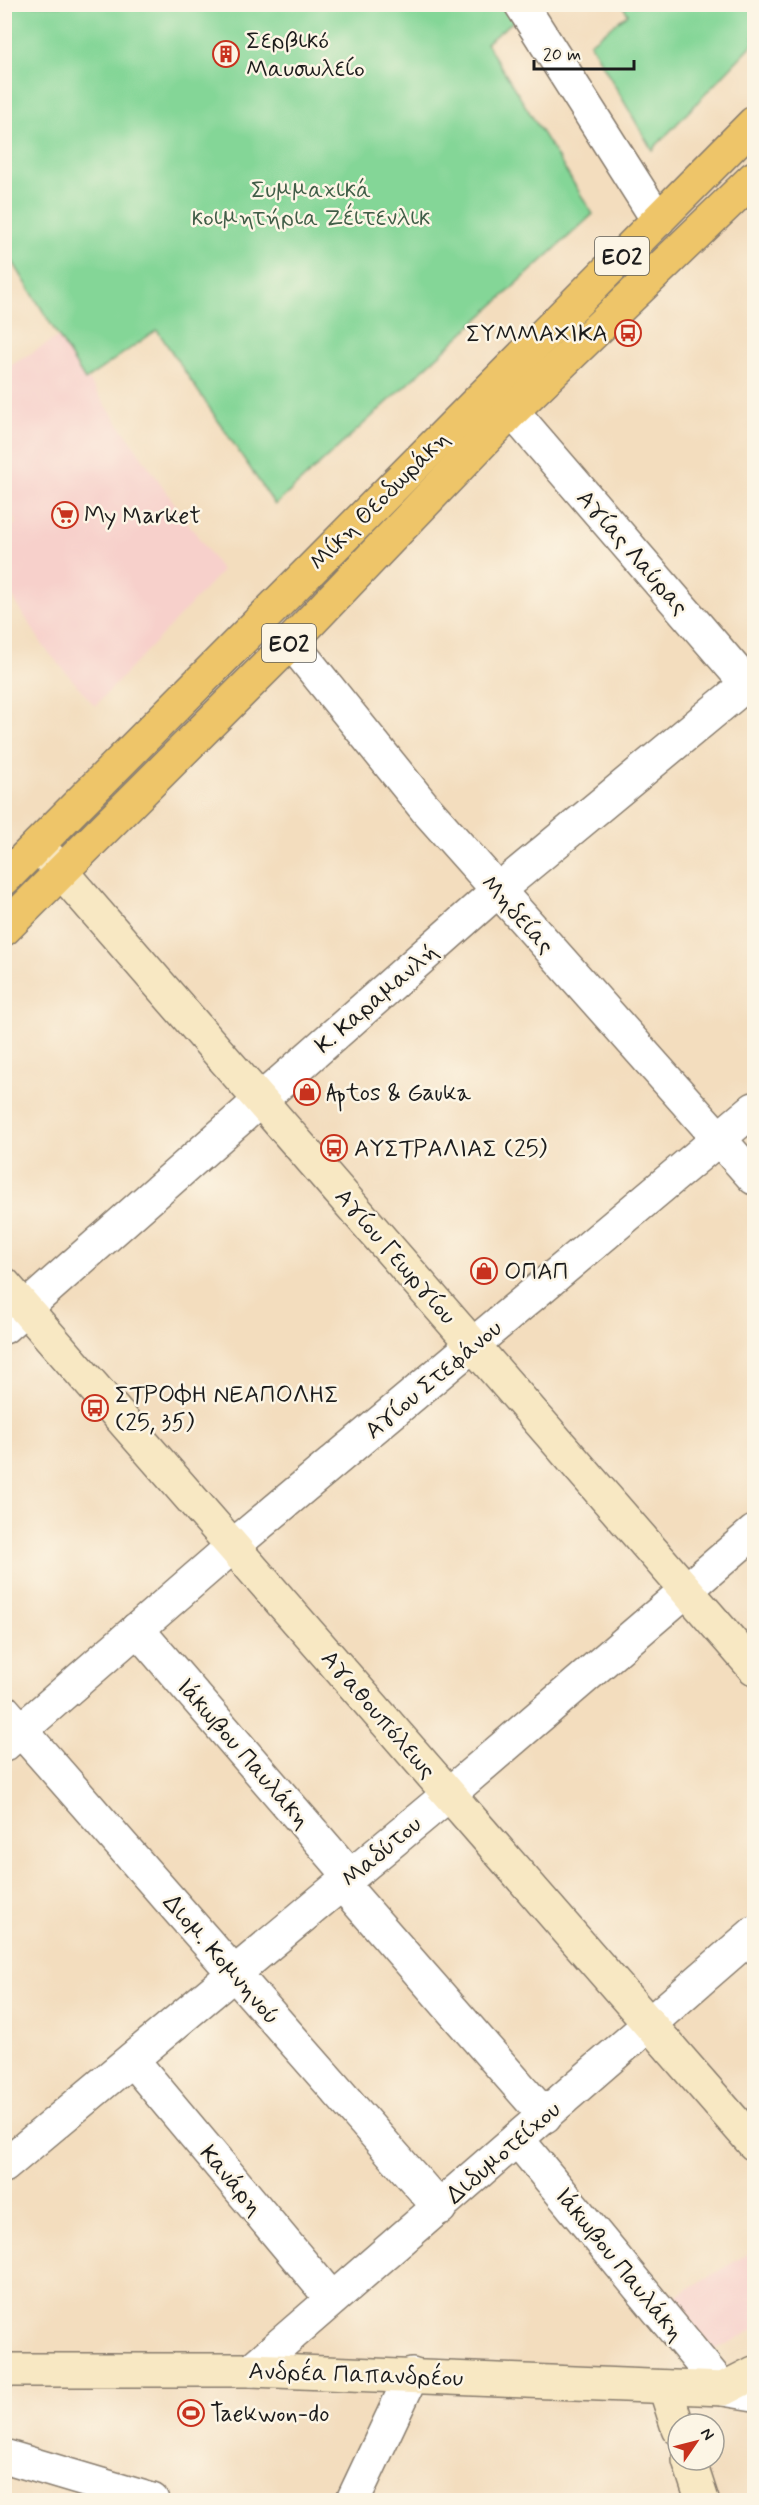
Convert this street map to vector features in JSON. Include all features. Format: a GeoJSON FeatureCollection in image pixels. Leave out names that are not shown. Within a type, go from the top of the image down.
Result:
{"type":"FeatureCollection","features":[{"type":"Feature","properties":{"kind":"highway","name":"Μίκη Θεοδωράκη"},"geometry":{"type":"LineString","coordinates":[[4,879],[754,123]]}},
{"type":"Feature","properties":{"kind":"highway","name":"Μίκη Θεοδωράκη"},"geometry":{"type":"LineString","coordinates":[[4,929],[291,642],[512,411],[750,193]]}},
{"type":"Feature","properties":{"kind":"street"},"geometry":{"type":"LineString","coordinates":[[521,4],[658,220]]}},
{"type":"Feature","properties":{"kind":"street","name":"Αγίας Λαύρας"},"geometry":{"type":"LineString","coordinates":[[512,411],[752,685]]}},
{"type":"Feature","properties":{"kind":"street","name":"Μηδείας"},"geometry":{"type":"LineString","coordinates":[[291,642],[425,808],[754,1178]]}},
{"type":"Feature","properties":{"kind":"street","name":"Κ. Καραμανλή"},"geometry":{"type":"LineString","coordinates":[[11,1306],[261,1100],[497,891],[752,685]]}},
{"type":"Feature","properties":{"kind":"street","name":"Αγίου Γεωργίου"},"geometry":{"type":"LineString","coordinates":[[38,845],[754,1668]]}},
{"type":"Feature","properties":{"kind":"street","name":"Αγίου Στεφάνου"},"geometry":{"type":"LineString","coordinates":[[10,1728],[137,1629],[754,1109]]}},
{"type":"Feature","properties":{"kind":"street","name":"Αγαθουπόλεως"},"geometry":{"type":"LineString","coordinates":[[11,1306],[233,1546],[754,2144]]}},
{"type":"Feature","properties":{"kind":"street","name":"Μαδύτου"},"geometry":{"type":"LineString","coordinates":[[8,2157],[133,2061],[754,1532]]}},
{"type":"Feature","properties":{"kind":"street","name":"Ιάκωβου Παυλάκη"},"geometry":{"type":"LineString","coordinates":[[137,1629],[545,2116]]}},
{"type":"Feature","properties":{"kind":"street","name":"Διομ. Κομνηνού"},"geometry":{"type":"LineString","coordinates":[[10,1728],[236,1974],[440,2208]]}},
{"type":"Feature","properties":{"kind":"street","name":"Διδυμοτείχου"},"geometry":{"type":"LineString","coordinates":[[251,2370],[651,2025],[754,1933]]}},
{"type":"Feature","properties":{"kind":"street","name":"Κανάρη"},"geometry":{"type":"LineString","coordinates":[[133,2061],[332,2299]]}},
{"type":"Feature","properties":{"kind":"street","name":"Ιάκωβου Παυλάκη"},"geometry":{"type":"LineString","coordinates":[[517,2139],[739,2391]]}},
{"type":"Feature","properties":{"kind":"street","name":"Ανδρέα Παπανδρέου"},"geometry":{"type":"LineString","coordinates":[[4,2370],[251,2370],[412,2375],[739,2391]]}},
{"type":"Feature","properties":{"kind":"street"},"geometry":{"type":"LineString","coordinates":[[739,2391],[754,2373]]}},
{"type":"Feature","properties":{"kind":"street"},"geometry":{"type":"LineString","coordinates":[[353,2500],[412,2375]]}},
{"type":"Feature","properties":{"kind":"street"},"geometry":{"type":"LineString","coordinates":[[665,2387],[673,2412]]}},
{"type":"Feature","properties":{"kind":"street"},"geometry":{"type":"LineString","coordinates":[[4,2456],[152,2500]]}},
{"type":"Feature","properties":{"kind":"street"},"geometry":{"type":"LineString","coordinates":[[693,2472],[702,2500]]}},
{"type":"Feature","properties":{"kind":"shaded area"},"geometry":{"type":"Polygon","coordinates":[[[58,337],[222,571],[95,706],[44,647],[5,585],[5,533],[16,523],[5,505],[5,369],[58,337]]]}},
{"type":"Feature","properties":{"kind":"shaded area"},"geometry":{"type":"Polygon","coordinates":[[[754,2250],[754,2330],[714,2350],[671,2299],[754,2250]]]}},
{"type":"Feature","properties":{"kind":"green space","name":"Συμμαχικά κοιμητήρια Ζέιτενλικ"},"geometry":{"type":"Polygon","coordinates":[[[5,5],[534,5],[486,43],[593,214],[275,505],[157,330],[85,380],[5,249],[5,5]]]}},
{"type":"Feature","properties":{"kind":"green space"},"geometry":{"type":"Polygon","coordinates":[[[622,5],[754,5],[754,43],[652,150],[590,43],[628,14],[622,5]]]}},
{"type":"Feature","properties":{"kind":"place","name":"Σερβικό Μαυσωλείο"},"geometry":{"type":"Point","coordinates":[226,54]}},
{"type":"Feature","properties":{"kind":"place","name":"ΣΥΜΜΑΧΙΚΑ"},"geometry":{"type":"Point","coordinates":[628,333]}},
{"type":"Feature","properties":{"kind":"place","name":"My Market"},"geometry":{"type":"Point","coordinates":[65,515]}},
{"type":"Feature","properties":{"kind":"place","name":"Aptos & Gauka"},"geometry":{"type":"Point","coordinates":[307,1092]}},
{"type":"Feature","properties":{"kind":"place","name":"ΑΥΣΤΡΑΛΙΑΣ (25)"},"geometry":{"type":"Point","coordinates":[334,1148]}},
{"type":"Feature","properties":{"kind":"place","name":"ΟΠΑΠ"},"geometry":{"type":"Point","coordinates":[484,1271]}},
{"type":"Feature","properties":{"kind":"place","name":"ΣΤΡΟΦΗ ΝΕΑΠΟΛΗΣ (25, 35)"},"geometry":{"type":"Point","coordinates":[95,1408]}},
{"type":"Feature","properties":{"kind":"place","name":"Taekwon-do"},"geometry":{"type":"Point","coordinates":[191,2413]}}]}
